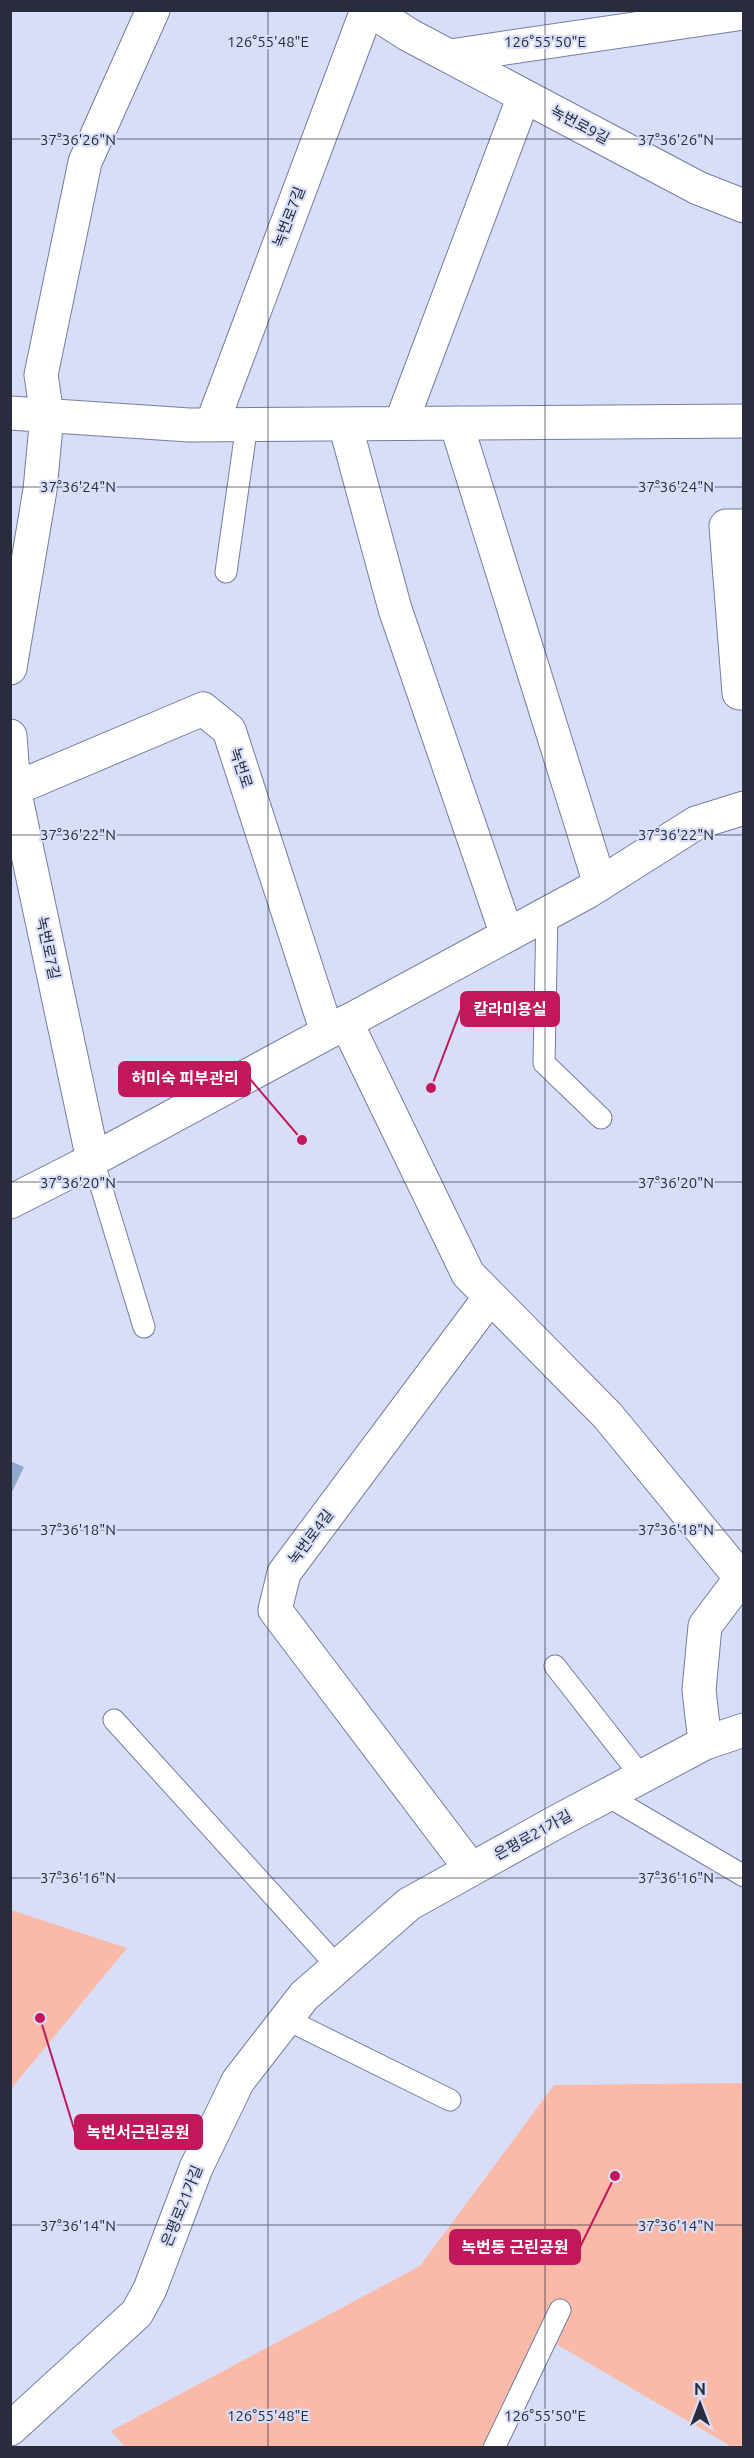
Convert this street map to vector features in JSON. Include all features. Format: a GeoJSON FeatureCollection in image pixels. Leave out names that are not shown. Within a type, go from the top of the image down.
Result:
{"type":"FeatureCollection","features":[{"type":"Feature","properties":{"kind":"street"},"geometry":{"type":"LineString","coordinates":[[10,668],[40,490],[47,415],[41,375],[85,162],[153,10]]}},
{"type":"Feature","properties":{"kind":"street","name":"녹번로9길"},"geometry":{"type":"LineString","coordinates":[[369,10],[416,25],[450,56],[698,188],[744,206]]}},
{"type":"Feature","properties":{"kind":"street","name":"녹번로7길"},"geometry":{"type":"LineString","coordinates":[[212,424],[369,10]]}},
{"type":"Feature","properties":{"kind":"street"},"geometry":{"type":"LineString","coordinates":[[450,56],[744,13]]}},
{"type":"Feature","properties":{"kind":"street"},"geometry":{"type":"LineString","coordinates":[[401,423],[524,96]]}},
{"type":"Feature","properties":{"kind":"street"},"geometry":{"type":"LineString","coordinates":[[10,413],[189,425],[744,421]]}},
{"type":"Feature","properties":{"kind":"street"},"geometry":{"type":"LineString","coordinates":[[456,423],[600,884]]}},
{"type":"Feature","properties":{"kind":"street"},"geometry":{"type":"LineString","coordinates":[[345,424],[395,609],[507,935]]}},
{"type":"Feature","properties":{"kind":"street"},"geometry":{"type":"LineString","coordinates":[[744,526],[726,526],[739,693],[744,693]]}},
{"type":"Feature","properties":{"kind":"street","name":"녹번로"},"geometry":{"type":"LineString","coordinates":[[14,789],[203,709],[229,730],[336,1027]]}},
{"type":"Feature","properties":{"kind":"street","name":"녹번로7길"},"geometry":{"type":"LineString","coordinates":[[10,736],[14,789],[93,1160]]}},
{"type":"Feature","properties":{"kind":"street"},"geometry":{"type":"LineString","coordinates":[[10,1202],[93,1160],[600,884],[696,823],[744,808]]}},
{"type":"Feature","properties":{"kind":"street"},"geometry":{"type":"LineString","coordinates":[[336,1027],[468,1274],[608,1416],[741,1578],[705,1626],[699,1690],[705,1743]]}},
{"type":"Feature","properties":{"kind":"street","name":"녹번로4길"},"geometry":{"type":"LineString","coordinates":[[471,1869],[275,1610],[284,1573],[490,1297]]}},
{"type":"Feature","properties":{"kind":"street","name":"은평로21가길"},"geometry":{"type":"LineString","coordinates":[[10,2429],[137,2313],[150,2289],[196,2168],[238,2081],[304,1996],[409,1904],[705,1743],[744,1730]]}},
{"type":"Feature","properties":{"kind":"lane"},"geometry":{"type":"LineString","coordinates":[[226,573],[248,424]]}},
{"type":"Feature","properties":{"kind":"lane"},"geometry":{"type":"LineString","coordinates":[[547,913],[544,1062],[602,1118]]}},
{"type":"Feature","properties":{"kind":"lane"},"geometry":{"type":"LineString","coordinates":[[93,1160],[144,1327]]}},
{"type":"Feature","properties":{"kind":"lane"},"geometry":{"type":"LineString","coordinates":[[555,1666],[642,1777]]}},
{"type":"Feature","properties":{"kind":"lane"},"geometry":{"type":"LineString","coordinates":[[114,1720],[337,1966]]}},
{"type":"Feature","properties":{"kind":"lane"},"geometry":{"type":"LineString","coordinates":[[606,1795],[744,1876]]}},
{"type":"Feature","properties":{"kind":"lane"},"geometry":{"type":"LineString","coordinates":[[286,2019],[450,2100]]}},
{"type":"Feature","properties":{"kind":"lane"},"geometry":{"type":"LineString","coordinates":[[494,2448],[560,2310]]}},
{"type":"Feature","properties":{"kind":"shaded area"},"geometry":{"type":"Polygon","coordinates":[[[10,1910],[127,1948],[11,2089],[10,1910]]]}},
{"type":"Feature","properties":{"kind":"shaded area"},"geometry":{"type":"Polygon","coordinates":[[[743,2083],[743,2447],[732,2447],[551,2341],[485,2447],[126,2448],[111,2431],[420,2266],[554,2085],[743,2083]]]}},
{"type":"Feature","properties":{"kind":"building"},"geometry":{"type":"Polygon","coordinates":[[[10,1461],[24,1467],[10,1496],[10,1461]]]}},
{"type":"Feature","properties":{"kind":"place","name":"칼라미용실"},"geometry":{"type":"Point","coordinates":[431,1088]}},
{"type":"Feature","properties":{"kind":"place","name":"허미숙 피부관리"},"geometry":{"type":"Point","coordinates":[302,1140]}},
{"type":"Feature","properties":{"kind":"place","name":"녹번서근린공원"},"geometry":{"type":"Point","coordinates":[40,2018]}},
{"type":"Feature","properties":{"kind":"place","name":"녹번동 근린공원"},"geometry":{"type":"Point","coordinates":[615,2176]}}]}
